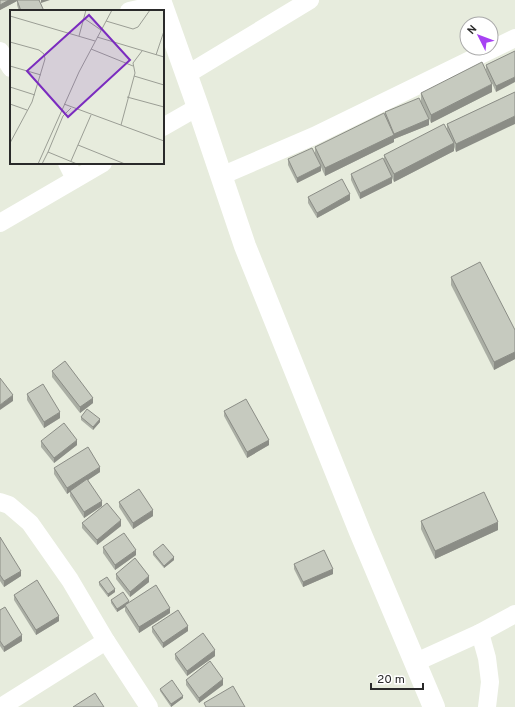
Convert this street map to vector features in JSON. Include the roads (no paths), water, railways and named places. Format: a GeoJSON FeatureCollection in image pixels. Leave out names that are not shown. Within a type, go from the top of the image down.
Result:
{"type":"FeatureCollection","features":[{"type":"Feature","properties":{"kind":"street"},"geometry":{"type":"LineString","coordinates":[[186,75],[310,0]]}},
{"type":"Feature","properties":{"kind":"street"},"geometry":{"type":"LineString","coordinates":[[132,10],[160,2]]}},
{"type":"Feature","properties":{"kind":"street"},"geometry":{"type":"LineString","coordinates":[[164,13],[198,107],[245,246],[414,663],[434,707]]}},
{"type":"Feature","properties":{"kind":"street"},"geometry":{"type":"LineString","coordinates":[[221,176],[314,136],[515,38]]}},
{"type":"Feature","properties":{"kind":"street"},"geometry":{"type":"LineString","coordinates":[[0,47],[10,43]]}},
{"type":"Feature","properties":{"kind":"street"},"geometry":{"type":"LineString","coordinates":[[0,51],[10,66]]}},
{"type":"Feature","properties":{"kind":"street"},"geometry":{"type":"LineString","coordinates":[[164,127],[198,107]]}},
{"type":"Feature","properties":{"kind":"street"},"geometry":{"type":"LineString","coordinates":[[68,164],[75,179]]}},
{"type":"Feature","properties":{"kind":"street"},"geometry":{"type":"LineString","coordinates":[[0,222],[101,164]]}},
{"type":"Feature","properties":{"kind":"street"},"geometry":{"type":"LineString","coordinates":[[0,502],[9,505],[30,523],[70,580],[106,641],[149,707]]}},
{"type":"Feature","properties":{"kind":"street"},"geometry":{"type":"LineString","coordinates":[[414,663],[515,614]]}},
{"type":"Feature","properties":{"kind":"street"},"geometry":{"type":"LineString","coordinates":[[480,632],[487,658],[490,682],[487,707]]}},
{"type":"Feature","properties":{"kind":"street"},"geometry":{"type":"LineString","coordinates":[[1,707],[106,641]]}}]}
